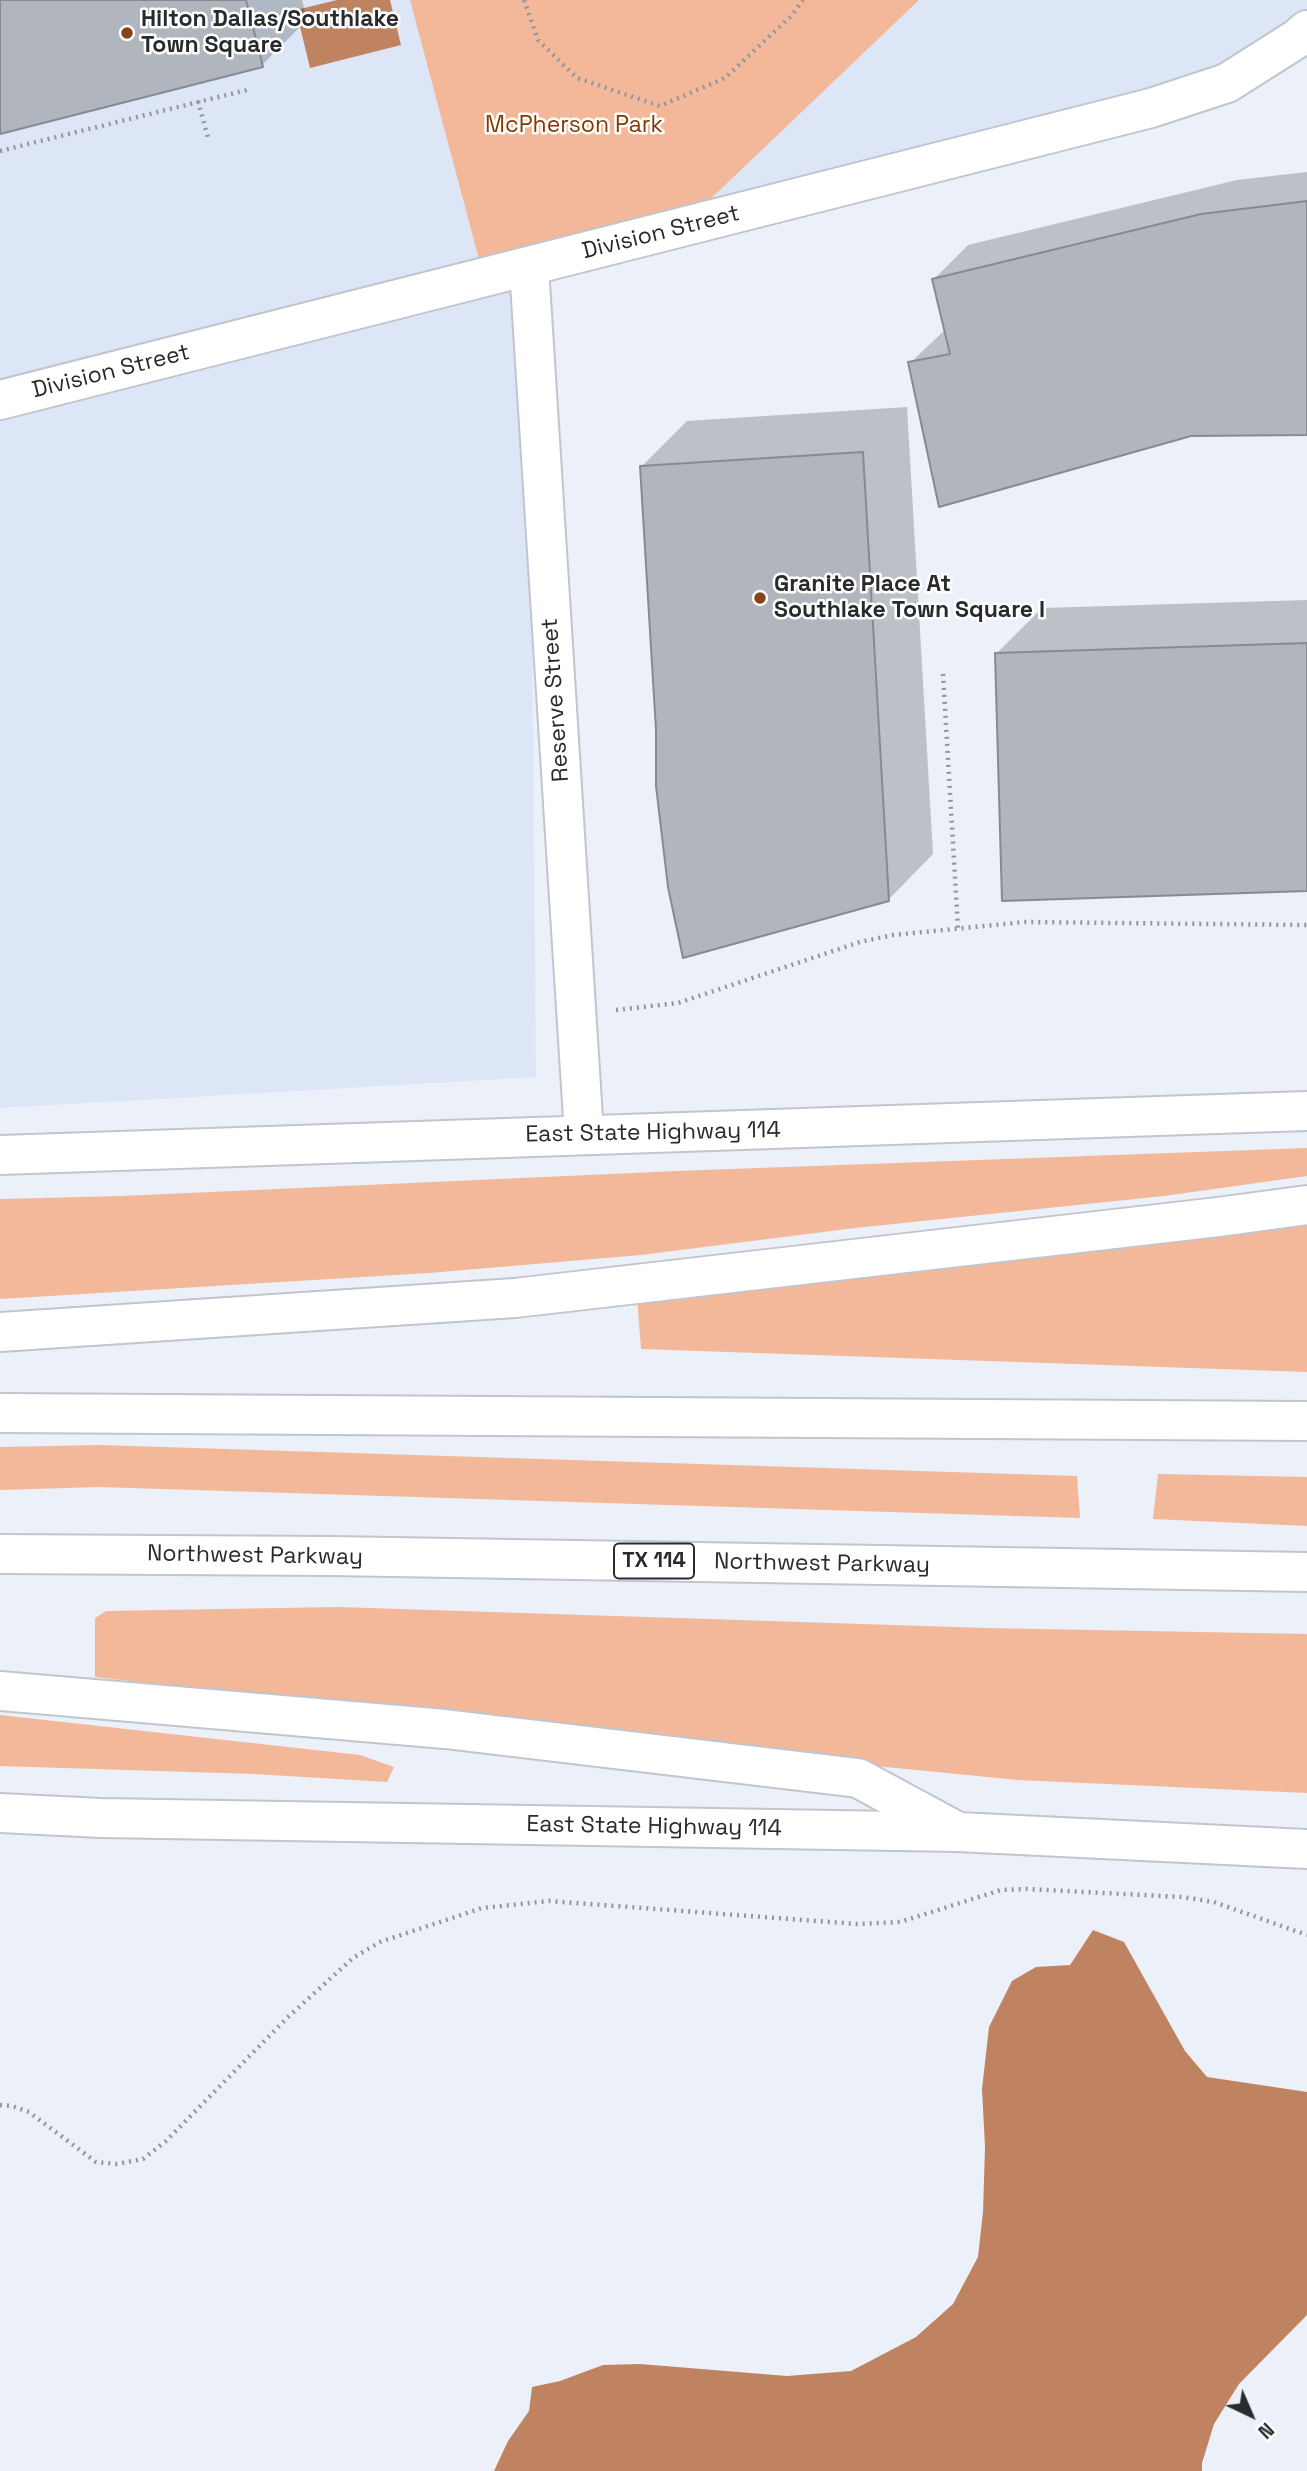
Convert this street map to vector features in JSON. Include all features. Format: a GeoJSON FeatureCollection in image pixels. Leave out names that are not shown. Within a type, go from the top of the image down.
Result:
{"type":"FeatureCollection","features":[{"type":"Feature","properties":{"kind":"main road","name":"Division Street"},"geometry":{"type":"LineString","coordinates":[[0,400],[1151,108],[1227,83],[1307,30]]}},
{"type":"Feature","properties":{"kind":"main road","name":"Reserve Street"},"geometry":{"type":"LineString","coordinates":[[529,267],[584,1134]]}},
{"type":"Feature","properties":{"kind":"main road","name":"East State Highway 114"},"geometry":{"type":"LineString","coordinates":[[0,1155],[1307,1111]]}},
{"type":"Feature","properties":{"kind":"main road"},"geometry":{"type":"LineString","coordinates":[[0,1332],[514,1297],[1307,1205]]}},
{"type":"Feature","properties":{"kind":"main road"},"geometry":{"type":"LineString","coordinates":[[0,1413],[1307,1421]]}},
{"type":"Feature","properties":{"kind":"main road","name":"Northwest Parkway"},"geometry":{"type":"LineString","coordinates":[[0,1554],[1307,1572]]}},
{"type":"Feature","properties":{"kind":"main road"},"geometry":{"type":"LineString","coordinates":[[0,1691],[445,1729],[858,1778],[958,1832]]}},
{"type":"Feature","properties":{"kind":"main road","name":"East State Highway 114"},"geometry":{"type":"LineString","coordinates":[[0,1813],[101,1818],[958,1832],[1307,1849]]}},
{"type":"Feature","properties":{"kind":"path"},"geometry":{"type":"LineString","coordinates":[[524,0],[538,40],[578,78],[660,106],[725,78],[791,16],[803,0]]}},
{"type":"Feature","properties":{"kind":"path"},"geometry":{"type":"LineString","coordinates":[[0,151],[251,89]]}},
{"type":"Feature","properties":{"kind":"path"},"geometry":{"type":"LineString","coordinates":[[198,101],[208,138]]}},
{"type":"Feature","properties":{"kind":"path"},"geometry":{"type":"LineString","coordinates":[[943,674],[958,928]]}},
{"type":"Feature","properties":{"kind":"path"},"geometry":{"type":"LineString","coordinates":[[607,1011],[678,1003],[860,942],[893,934],[1025,922],[1307,925]]}},
{"type":"Feature","properties":{"kind":"path"},"geometry":{"type":"LineString","coordinates":[[0,2105],[29,2112],[96,2162],[117,2164],[144,2159],[166,2141],[287,2018],[353,1958],[380,1942],[482,1908],[549,1901],[857,1924],[900,1922],[1001,1890],[1027,1889],[1182,1897],[1214,1902],[1307,1936]]}},
{"type":"Feature","properties":{"kind":"shaded area"},"geometry":{"type":"Polygon","coordinates":[[[0,0],[1307,0],[1307,30],[1227,83],[529,267],[536,1077],[0,1108],[0,0]]]}},
{"type":"Feature","properties":{"kind":"shaded area"},"geometry":{"type":"Polygon","coordinates":[[[337,0],[390,0],[401,45],[310,68],[296,10],[337,0]]]}},
{"type":"Feature","properties":{"kind":"shaded area"},"geometry":{"type":"Polygon","coordinates":[[[1093,1930],[1124,1942],[1185,2051],[1207,2077],[1307,2092],[1307,2315],[1239,2384],[1214,2424],[1202,2471],[494,2471],[508,2441],[529,2411],[532,2387],[560,2381],[603,2365],[640,2364],[787,2376],[851,2371],[916,2337],[953,2304],[978,2257],[983,2212],[985,2147],[982,2089],[989,2027],[1012,1981],[1036,1967],[1070,1965],[1093,1930]]]}},
{"type":"Feature","properties":{"kind":"green space","name":"McPherson Park"},"geometry":{"type":"Polygon","coordinates":[[[410,0],[919,0],[679,229],[484,278],[410,0]]]}},
{"type":"Feature","properties":{"kind":"green space"},"geometry":{"type":"Polygon","coordinates":[[[1307,1148],[1307,1176],[1164,1196],[855,1228],[641,1255],[429,1273],[0,1299],[0,1199],[1307,1148]]]}},
{"type":"Feature","properties":{"kind":"green space"},"geometry":{"type":"Polygon","coordinates":[[[1307,1226],[1307,1372],[641,1349],[637,1297],[1307,1226]]]}},
{"type":"Feature","properties":{"kind":"green space"},"geometry":{"type":"Polygon","coordinates":[[[100,1445],[1077,1476],[1080,1518],[99,1487],[0,1490],[0,1447],[100,1445]]]}},
{"type":"Feature","properties":{"kind":"green space"},"geometry":{"type":"Polygon","coordinates":[[[1158,1474],[1307,1477],[1307,1526],[1153,1519],[1158,1474]]]}},
{"type":"Feature","properties":{"kind":"green space"},"geometry":{"type":"Polygon","coordinates":[[[338,1607],[985,1628],[1307,1634],[1307,1793],[1018,1780],[814,1760],[95,1677],[95,1618],[106,1611],[338,1607]]]}},
{"type":"Feature","properties":{"kind":"green space"},"geometry":{"type":"Polygon","coordinates":[[[0,1715],[360,1755],[394,1767],[387,1782],[254,1774],[0,1766],[0,1715]]]}},
{"type":"Feature","properties":{"kind":"building","name":"Hilton Dallas/Southlake Town Square"},"geometry":{"type":"Polygon","coordinates":[[[0,0],[246,0],[263,67],[0,134],[0,0]]]}},
{"type":"Feature","properties":{"kind":"building"},"geometry":{"type":"Polygon","coordinates":[[[1307,201],[1307,435],[1191,436],[939,507],[908,362],[950,354],[932,279],[1201,214],[1307,201]]]}},
{"type":"Feature","properties":{"kind":"building","name":"Granite Place At Southlake Town Square I"},"geometry":{"type":"Polygon","coordinates":[[[863,452],[889,901],[683,958],[668,887],[656,786],[656,730],[640,466],[863,452]]]}},
{"type":"Feature","properties":{"kind":"building"},"geometry":{"type":"Polygon","coordinates":[[[1307,643],[1307,891],[1002,901],[995,653],[1307,643]]]}},
{"type":"Feature","properties":{"kind":"place","name":"Hilton Dallas/Southlake Town Square"},"geometry":{"type":"Point","coordinates":[127,33]}},
{"type":"Feature","properties":{"kind":"place","name":"Granite Place At Southlake Town Square I"},"geometry":{"type":"Point","coordinates":[760,598]}}]}
